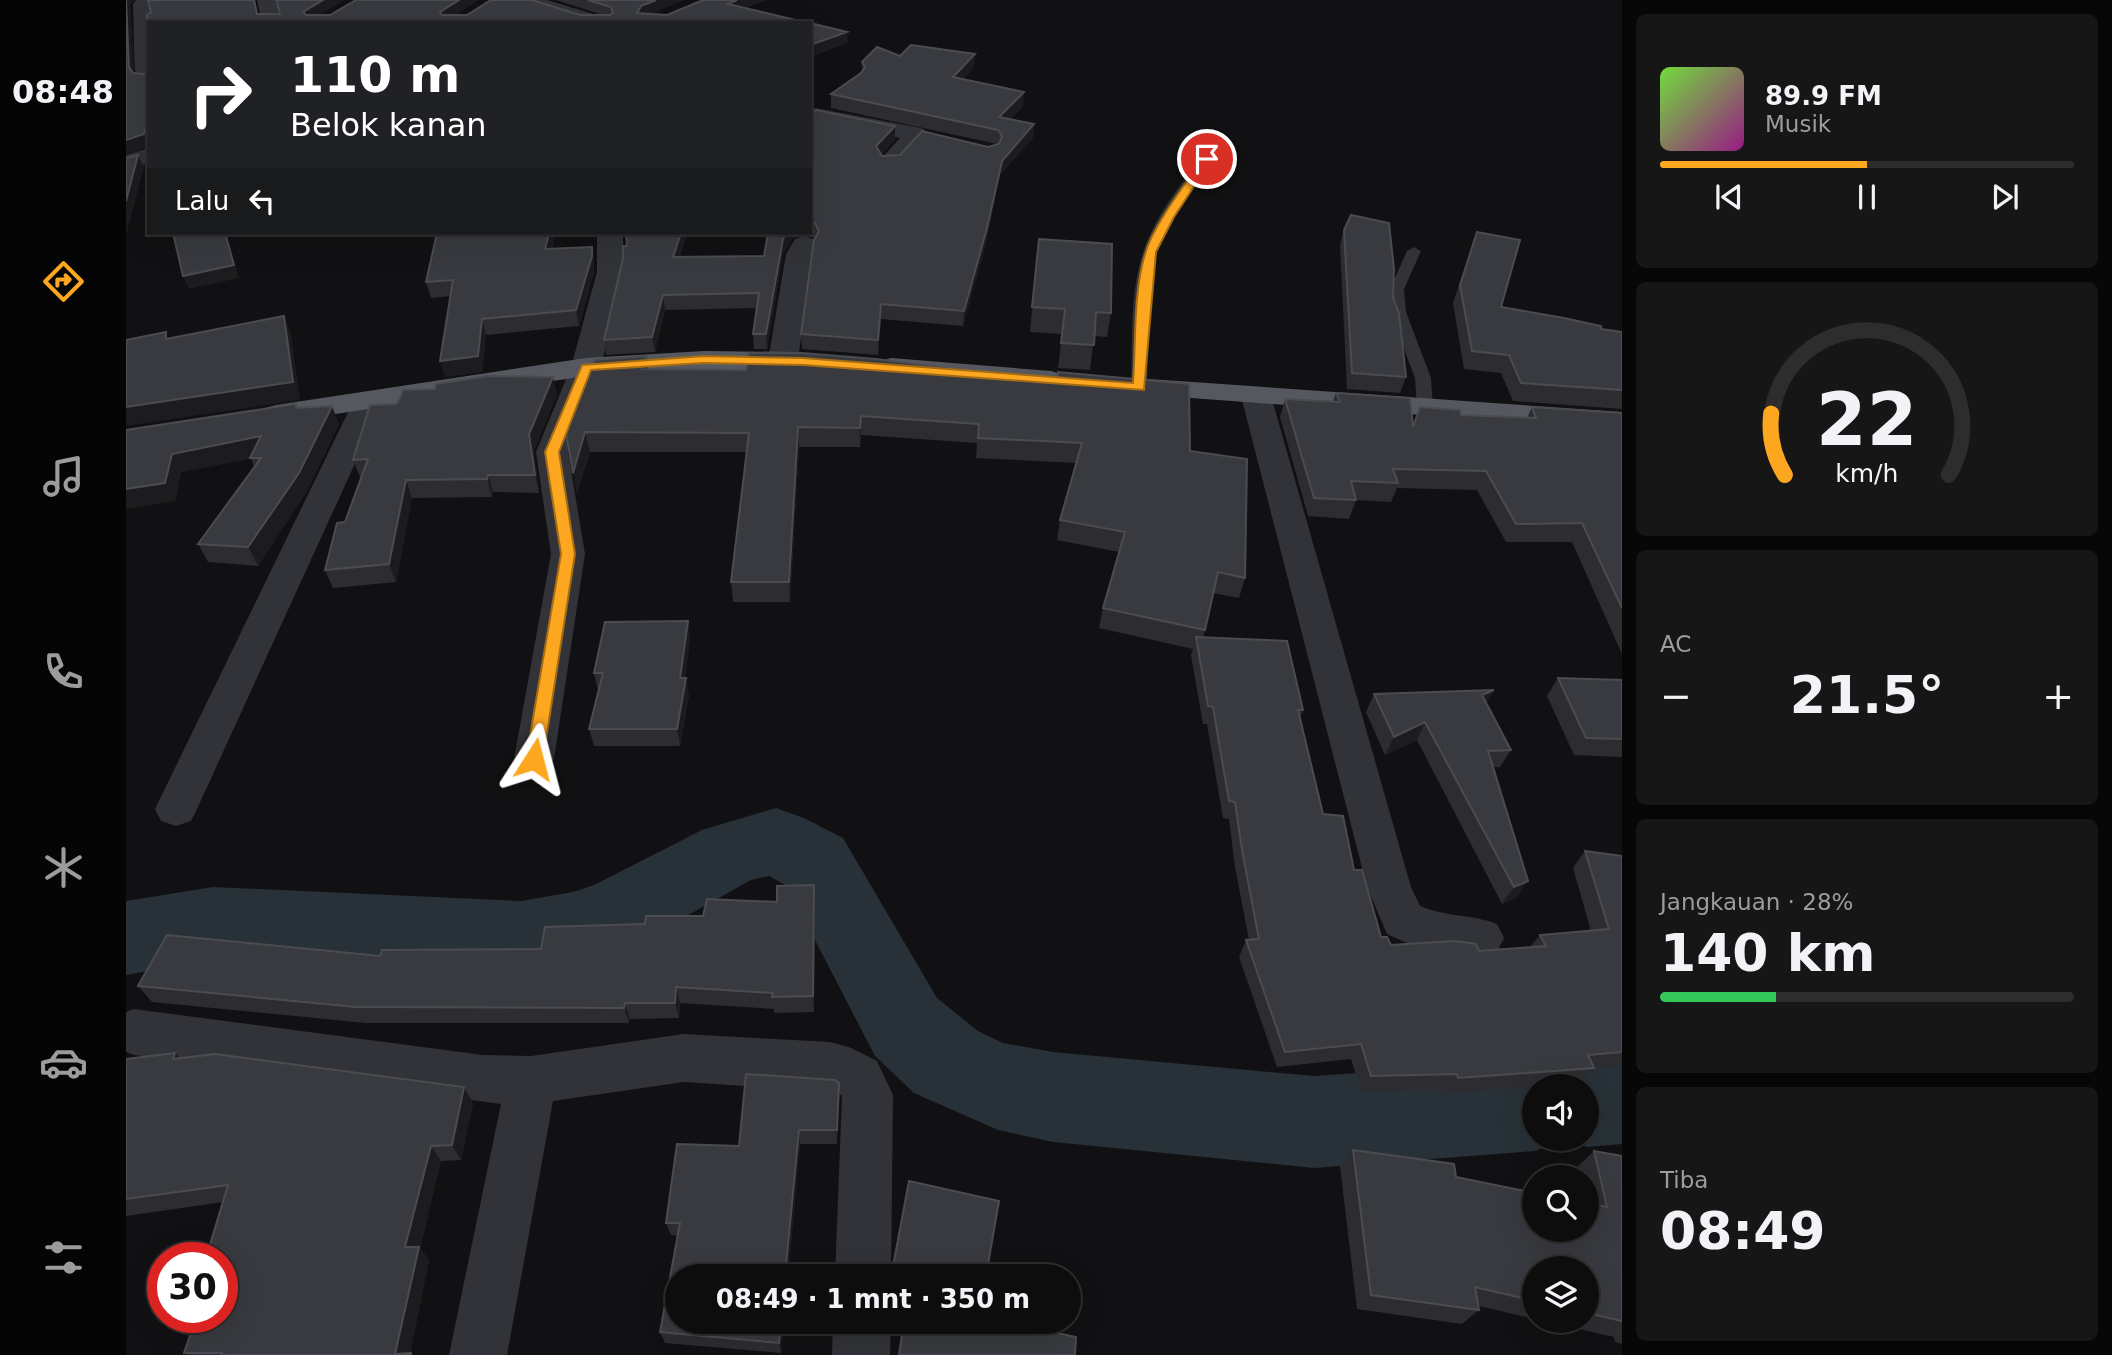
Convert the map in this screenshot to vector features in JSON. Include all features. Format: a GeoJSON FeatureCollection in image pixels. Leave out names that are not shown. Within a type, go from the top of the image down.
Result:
{"type":"FeatureCollection","features":[{"type":"Feature","properties":{"kind":"highway"},"geometry":{"type":"LineString","coordinates":[[254,418],[586,367],[704,360],[828,363]]}},
{"type":"Feature","properties":{"kind":"highway"},"geometry":{"type":"LineString","coordinates":[[866,365],[1256,396],[1622,421]]}},
{"type":"Feature","properties":{"kind":"street"},"geometry":{"type":"LineString","coordinates":[[266,0],[271,21]]}},
{"type":"Feature","properties":{"kind":"street"},"geometry":{"type":"LineString","coordinates":[[528,0],[598,21]]}},
{"type":"Feature","properties":{"kind":"street"},"geometry":{"type":"LineString","coordinates":[[568,10],[590,0]]}},
{"type":"Feature","properties":{"kind":"street"},"geometry":{"type":"LineString","coordinates":[[140,79],[146,47],[142,4]]}},
{"type":"Feature","properties":{"kind":"street"},"geometry":{"type":"LineString","coordinates":[[816,107],[940,139]]}},
{"type":"Feature","properties":{"kind":"street"},"geometry":{"type":"LineString","coordinates":[[890,162],[916,134]]}},
{"type":"Feature","properties":{"kind":"street"},"geometry":{"type":"LineString","coordinates":[[126,163],[147,156]]}},
{"type":"Feature","properties":{"kind":"street"},"geometry":{"type":"LineString","coordinates":[[534,759],[568,554],[552,452],[586,367],[610,272],[610,235]]}},
{"type":"Feature","properties":{"kind":"street"},"geometry":{"type":"LineString","coordinates":[[783,361],[799,254],[804,244]]}},
{"type":"Feature","properties":{"kind":"street"},"geometry":{"type":"LineString","coordinates":[[1256,396],[1389,887],[1403,920],[1431,933],[1481,938]]}},
{"type":"Feature","properties":{"kind":"street"},"geometry":{"type":"LineString","coordinates":[[176,809],[369,400]]}},
{"type":"Feature","properties":{"kind":"street"},"geometry":{"type":"LineString","coordinates":[[134,1032],[483,1079],[531,1080],[684,1058],[830,1066],[851,1070],[866,1084],[868,1095],[863,1264]]}},
{"type":"Feature","properties":{"kind":"street"},"geometry":{"type":"LineString","coordinates":[[478,1355],[531,1080]]}},
{"type":"Feature","properties":{"kind":"street"},"geometry":{"type":"LineString","coordinates":[[861,1355],[862,1334]]}},
{"type":"Feature","properties":{"kind":"lane"},"geometry":{"type":"LineString","coordinates":[[1112,385],[1145,282],[1150,252],[1169,217],[1222,137]]}},
{"type":"Feature","properties":{"kind":"lane"},"geometry":{"type":"LineString","coordinates":[[1414,251],[1397,289],[1398,312],[1423,378],[1425,408]]}},
{"type":"Feature","properties":{"kind":"building"},"geometry":{"type":"Polygon","coordinates":[[[126,0],[129,67],[133,73],[147,72],[147,122],[144,134],[126,140],[126,0]]]}},
{"type":"Feature","properties":{"kind":"building"},"geometry":{"type":"Polygon","coordinates":[[[148,0],[254,0],[257,14],[280,14],[276,0],[323,0],[303,12],[306,15],[330,15],[356,0],[459,0],[440,12],[442,15],[467,15],[491,0],[532,0],[580,15],[613,13],[611,7],[588,0],[656,0],[641,6],[637,13],[667,15],[703,0],[737,0],[728,4],[800,21],[147,21],[147,15],[151,12],[148,0]]]}},
{"type":"Feature","properties":{"kind":"building"},"geometry":{"type":"Polygon","coordinates":[[[812,23],[847,32],[812,44],[812,23]]]}},
{"type":"Feature","properties":{"kind":"building"},"geometry":{"type":"Polygon","coordinates":[[[911,45],[975,54],[953,77],[1024,92],[999,117],[1034,124],[1002,161],[964,311],[881,304],[878,340],[801,334],[814,240],[819,231],[812,222],[812,113],[816,110],[895,126],[876,146],[882,156],[900,155],[922,131],[988,147],[999,144],[1002,136],[998,130],[831,94],[861,73],[865,67],[862,62],[877,47],[900,56],[911,45]]]}},
{"type":"Feature","properties":{"kind":"building"},"geometry":{"type":"Polygon","coordinates":[[[138,155],[126,201],[126,158],[138,155]]]}},
{"type":"Feature","properties":{"kind":"building"},"geometry":{"type":"Polygon","coordinates":[[[1351,215],[1389,223],[1394,269],[1393,297],[1399,314],[1406,377],[1352,373],[1344,230],[1351,215]]]}},
{"type":"Feature","properties":{"kind":"building"},"geometry":{"type":"Polygon","coordinates":[[[1477,232],[1520,240],[1501,307],[1622,332],[1622,390],[1521,383],[1509,355],[1472,351],[1460,285],[1477,232]]]}},
{"type":"Feature","properties":{"kind":"building"},"geometry":{"type":"Polygon","coordinates":[[[173,235],[226,235],[234,265],[183,276],[173,235]]]}},
{"type":"Feature","properties":{"kind":"building"},"geometry":{"type":"Polygon","coordinates":[[[437,235],[548,235],[545,249],[592,247],[592,256],[576,310],[482,319],[478,356],[440,361],[453,280],[426,282],[437,235]]]}},
{"type":"Feature","properties":{"kind":"building"},"geometry":{"type":"Polygon","coordinates":[[[626,235],[680,235],[673,257],[764,256],[768,235],[785,235],[766,334],[753,334],[759,293],[663,295],[652,337],[604,340],[623,258],[623,246],[627,246],[626,235]]]}},
{"type":"Feature","properties":{"kind":"building"},"geometry":{"type":"Polygon","coordinates":[[[1039,239],[1112,244],[1111,313],[1096,312],[1094,345],[1061,343],[1065,309],[1032,307],[1039,239]]]}},
{"type":"Feature","properties":{"kind":"building"},"geometry":{"type":"Polygon","coordinates":[[[284,316],[293,382],[126,407],[126,340],[166,332],[166,339],[284,316]]]}},
{"type":"Feature","properties":{"kind":"building"},"geometry":{"type":"Polygon","coordinates":[[[749,353],[802,353],[876,359],[945,368],[943,373],[1058,379],[1058,372],[1189,384],[1190,451],[1247,459],[1245,578],[1218,572],[1205,630],[1103,608],[1125,532],[1060,520],[1082,443],[978,438],[979,424],[861,416],[860,428],[798,427],[789,582],[731,582],[749,433],[585,432],[573,473],[566,433],[595,360],[646,356],[642,369],[746,370],[749,353]]]}},
{"type":"Feature","properties":{"kind":"building"},"geometry":{"type":"Polygon","coordinates":[[[488,376],[553,377],[529,434],[535,475],[488,475],[487,479],[406,480],[389,564],[325,570],[337,523],[345,522],[368,459],[353,460],[370,405],[397,404],[403,390],[435,389],[436,384],[488,376]]]}},
{"type":"Feature","properties":{"kind":"building"},"geometry":{"type":"Polygon","coordinates":[[[1336,393],[1410,398],[1413,427],[1420,407],[1460,410],[1461,415],[1536,418],[1532,407],[1622,413],[1622,608],[1582,523],[1516,524],[1486,471],[1393,469],[1398,483],[1351,481],[1356,500],[1314,498],[1285,399],[1340,402],[1336,393]]]}},
{"type":"Feature","properties":{"kind":"building"},"geometry":{"type":"Polygon","coordinates":[[[296,404],[296,408],[332,406],[299,473],[248,547],[198,544],[261,458],[250,458],[261,436],[172,454],[165,483],[126,489],[126,430],[296,404]]]}},
{"type":"Feature","properties":{"kind":"building"},"geometry":{"type":"Polygon","coordinates":[[[688,621],[680,678],[686,678],[677,729],[589,729],[603,673],[594,673],[605,622],[688,621]]]}},
{"type":"Feature","properties":{"kind":"building"},"geometry":{"type":"Polygon","coordinates":[[[1196,637],[1287,641],[1303,710],[1298,710],[1323,814],[1343,816],[1354,870],[1362,870],[1381,937],[1387,937],[1391,945],[1455,941],[1476,944],[1479,951],[1546,946],[1540,935],[1609,929],[1585,851],[1622,856],[1622,1052],[1588,1055],[1594,1068],[1458,1078],[1457,1074],[1371,1076],[1361,1044],[1285,1052],[1246,940],[1259,939],[1235,802],[1229,801],[1213,707],[1208,706],[1196,637]]]}},
{"type":"Feature","properties":{"kind":"building"},"geometry":{"type":"Polygon","coordinates":[[[1558,678],[1622,680],[1622,739],[1586,738],[1558,678]]]}},
{"type":"Feature","properties":{"kind":"building"},"geometry":{"type":"Polygon","coordinates":[[[1494,690],[1482,695],[1511,750],[1488,751],[1528,881],[1514,887],[1425,722],[1394,737],[1374,694],[1494,690]]]}},
{"type":"Feature","properties":{"kind":"building"},"geometry":{"type":"Polygon","coordinates":[[[814,885],[813,996],[772,997],[773,993],[676,987],[675,1003],[625,1003],[624,1008],[356,1007],[138,986],[167,935],[380,956],[382,950],[541,949],[545,927],[645,924],[646,916],[703,916],[707,899],[777,902],[777,886],[814,885]]]}},
{"type":"Feature","properties":{"kind":"building"},"geometry":{"type":"Polygon","coordinates":[[[175,1053],[173,1059],[215,1054],[464,1087],[452,1145],[431,1146],[405,1247],[419,1247],[395,1354],[411,1355],[184,1353],[191,1333],[238,1333],[238,1242],[211,1242],[228,1185],[126,1199],[126,1059],[175,1053]]]}},
{"type":"Feature","properties":{"kind":"building"},"geometry":{"type":"Polygon","coordinates":[[[746,1074],[835,1080],[839,1083],[837,1130],[799,1130],[786,1264],[672,1264],[680,1223],[666,1223],[677,1144],[739,1146],[746,1074]]]}},
{"type":"Feature","properties":{"kind":"building"},"geometry":{"type":"Polygon","coordinates":[[[1353,1150],[1454,1164],[1456,1177],[1522,1190],[1522,1242],[1599,1242],[1599,1205],[1607,1207],[1594,1151],[1622,1156],[1622,1321],[1599,1316],[1599,1256],[1522,1256],[1522,1298],[1475,1287],[1479,1310],[1371,1295],[1353,1150]]]}},
{"type":"Feature","properties":{"kind":"building"},"geometry":{"type":"Polygon","coordinates":[[[909,1181],[999,1201],[988,1264],[892,1264],[909,1181]]]}},
{"type":"Feature","properties":{"kind":"building"},"geometry":{"type":"Polygon","coordinates":[[[665,1305],[665,1332],[660,1332],[665,1305]]]}},
{"type":"Feature","properties":{"kind":"building"},"geometry":{"type":"Polygon","coordinates":[[[682,1334],[780,1334],[779,1343],[682,1334]]]}},
{"type":"Feature","properties":{"kind":"building"},"geometry":{"type":"Polygon","coordinates":[[[902,1334],[1062,1334],[1076,1337],[1075,1355],[899,1355],[902,1334]]]}},
{"type":"Feature","properties":{"kind":"waterway"},"geometry":{"type":"LineString","coordinates":[[126,938],[213,923],[521,938],[573,929],[622,911],[730,853],[776,841],[815,862],[906,1027],[946,1062],[998,1086],[1053,1097],[1314,1122],[1522,1107]]}},
{"type":"Feature","properties":{"kind":"waterway"},"geometry":{"type":"LineString","coordinates":[[1599,1101],[1622,1099]]}},
{"type":"Feature","properties":{"kind":"route"},"geometry":{"type":"LineString","coordinates":[[534,759],[568,554],[552,452],[586,367],[704,360],[803,361],[1139,387],[1145,282],[1150,252],[1207,159]]}}]}
